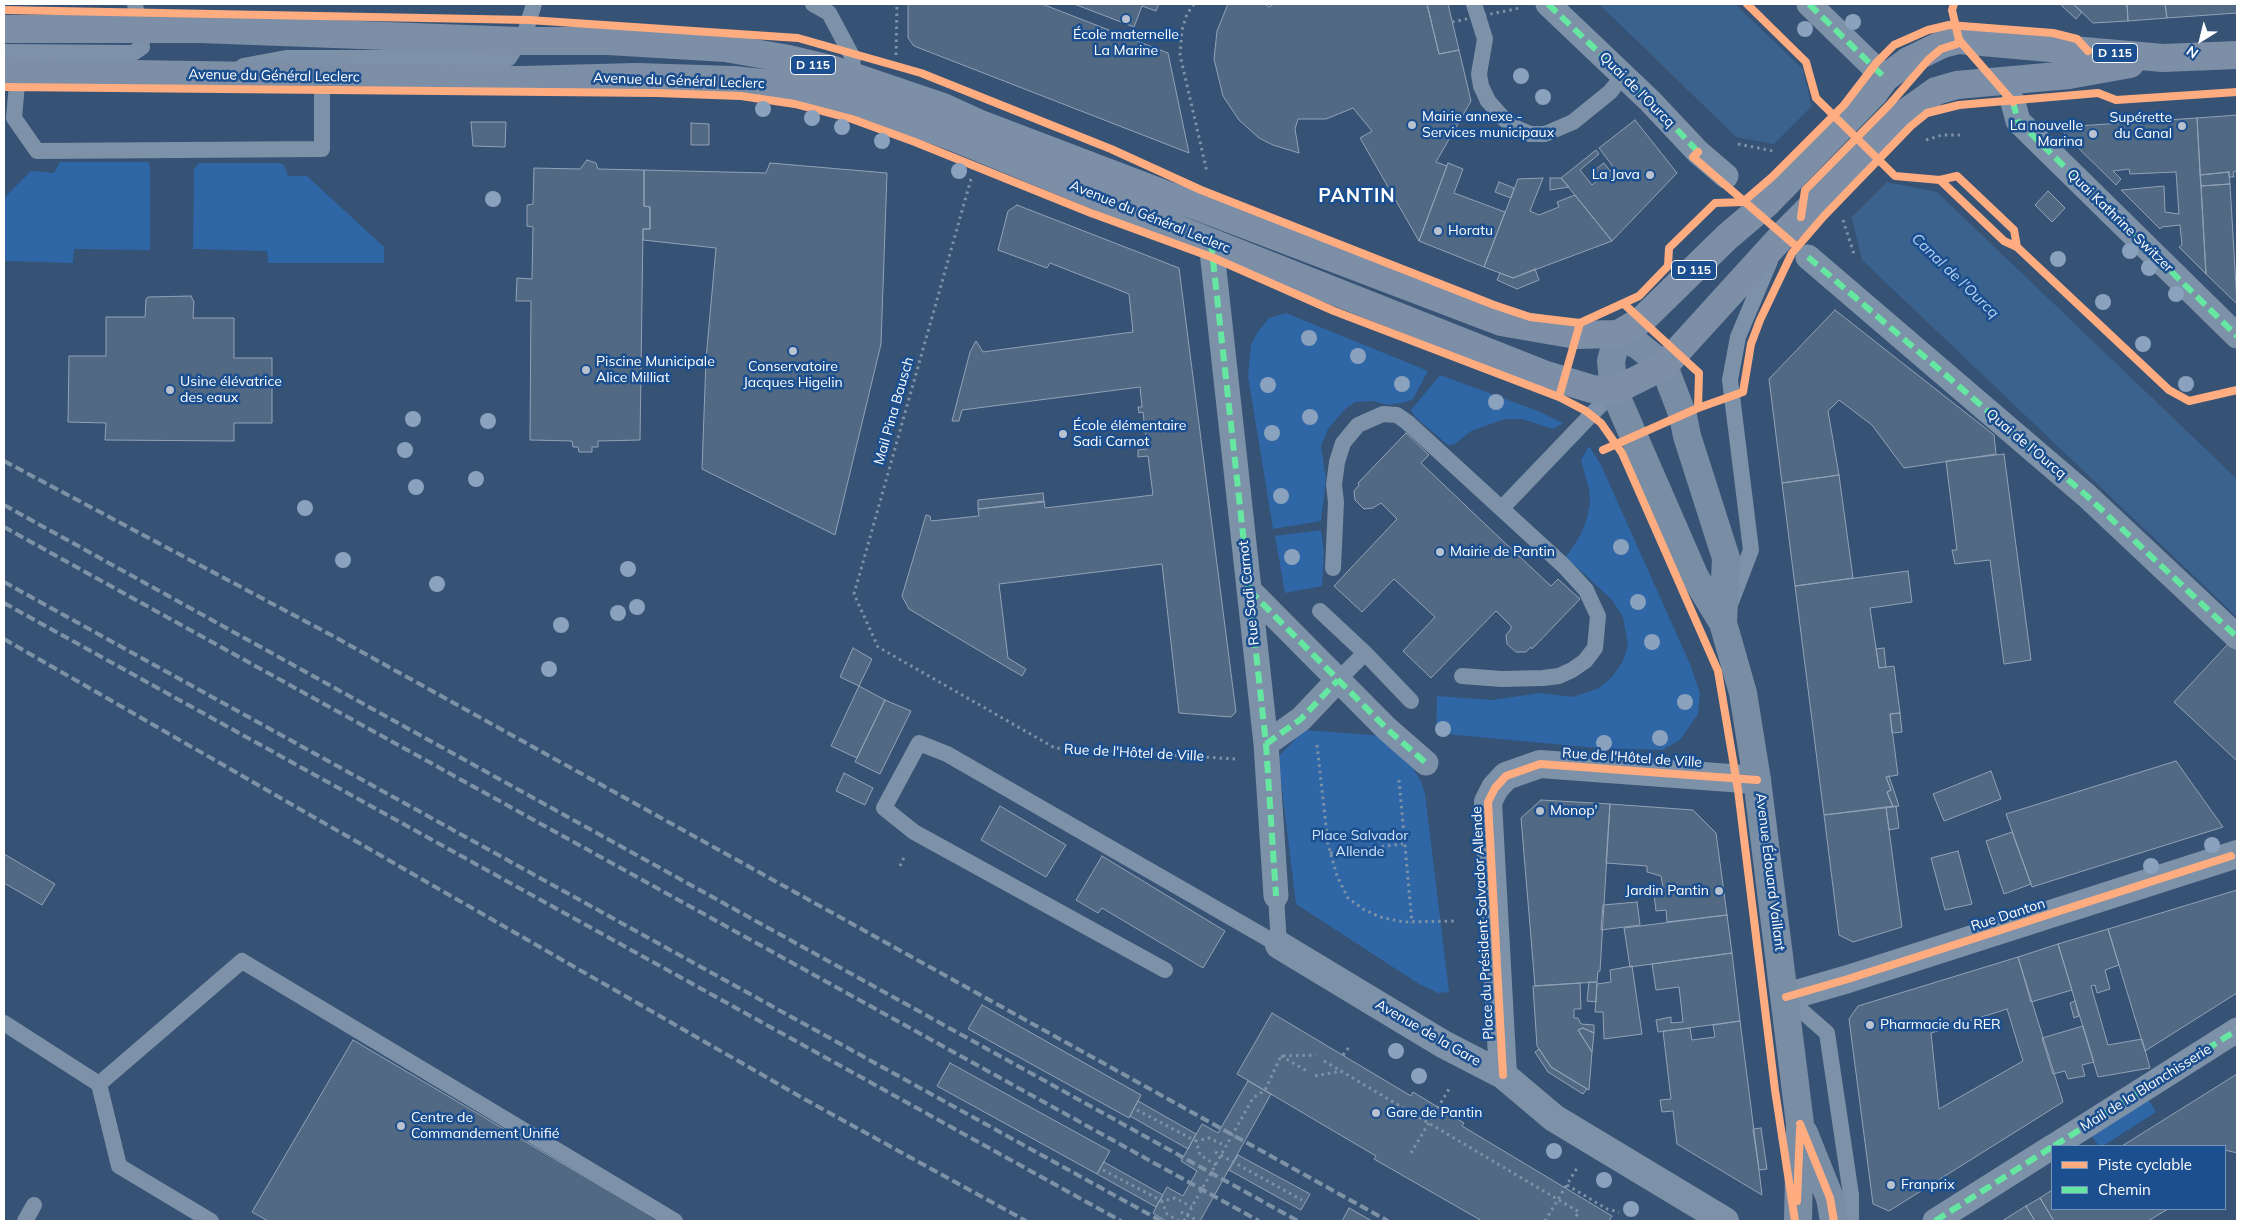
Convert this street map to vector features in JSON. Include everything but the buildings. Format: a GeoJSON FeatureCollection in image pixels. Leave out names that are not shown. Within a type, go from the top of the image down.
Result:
{"type":"FeatureCollection","features":[{"type":"Feature","properties":{"kind":"main road","name":"Avenue du Général Leclerc"},"geometry":{"type":"LineString","coordinates":[[4,29],[137,17],[209,30],[520,41],[608,41],[725,48],[789,59],[851,76],[943,107],[978,123],[1501,322],[1576,335],[1618,334],[1642,320],[1728,237],[1767,203],[1880,86],[1908,61],[1943,44],[1959,40],[2163,58],[2237,55]]}},
{"type":"Feature","properties":{"kind":"main road","name":"Avenue du Général Leclerc"},"geometry":{"type":"LineString","coordinates":[[9,66],[322,77],[520,80],[636,77],[734,80],[799,87],[868,106],[953,137],[1546,375],[1592,389],[1614,392],[1664,366],[1784,234],[1901,116],[1936,91],[1957,85],[2069,75],[2163,58]]}},
{"type":"Feature","properties":{"kind":"main road"},"geometry":{"type":"LineString","coordinates":[[1618,334],[1639,346],[1664,366]]}},
{"type":"Feature","properties":{"kind":"main road","name":"Avenue Édouard Vaillant"},"geometry":{"type":"LineString","coordinates":[[1618,334],[1611,361],[1614,392],[1696,577],[1723,623],[1742,693],[1757,780],[1786,997],[1800,1124],[1798,1221]]}},
{"type":"Feature","properties":{"kind":"main road","name":"Avenue Édouard Vaillant"},"geometry":{"type":"LineString","coordinates":[[1664,366],[1683,416],[1726,558],[1723,623]]}},
{"type":"Feature","properties":{"kind":"main road","name":"Avenue Édouard Vaillant"},"geometry":{"type":"LineString","coordinates":[[1800,1124],[1830,1198],[1834,1221]]}},
{"type":"Feature","properties":{"kind":"street","name":"Quai de l'Ourcq"},"geometry":{"type":"LineString","coordinates":[[1548,4],[1698,152],[1726,176]]}},
{"type":"Feature","properties":{"kind":"street"},"geometry":{"type":"LineString","coordinates":[[1809,4],[1880,86]]}},
{"type":"Feature","properties":{"kind":"street","name":"Quai Kathrine Switzer"},"geometry":{"type":"LineString","coordinates":[[2013,102],[2018,121],[2237,336]]}},
{"type":"Feature","properties":{"kind":"street","name":"Rue Sadi Carnot"},"geometry":{"type":"LineString","coordinates":[[1211,242],[1266,752],[1276,896]]}},
{"type":"Feature","properties":{"kind":"street","name":"Quai de l'Ourcq"},"geometry":{"type":"LineString","coordinates":[[1808,258],[2088,496],[2237,638]]}},
{"type":"Feature","properties":{"kind":"street"},"geometry":{"type":"LineString","coordinates":[[1249,590],[1338,680],[1418,756]]}},
{"type":"Feature","properties":{"kind":"street"},"geometry":{"type":"LineString","coordinates":[[1266,752],[1338,680]]}},
{"type":"Feature","properties":{"kind":"street","name":"Rue de l'Hôtel de Ville"},"geometry":{"type":"LineString","coordinates":[[1506,776],[1540,764],[1757,780]]}},
{"type":"Feature","properties":{"kind":"street","name":"Place du Président Salvador Allende"},"geometry":{"type":"LineString","coordinates":[[1502,1075],[1488,802],[1494,788],[1506,776]]}},
{"type":"Feature","properties":{"kind":"street","name":"Rue Danton"},"geometry":{"type":"LineString","coordinates":[[1786,997],[1848,979],[2237,854]]}},
{"type":"Feature","properties":{"kind":"street","name":"Avenue de la Gare"},"geometry":{"type":"LineString","coordinates":[[1279,945],[1443,1044],[1502,1075],[1554,1118],[1725,1221]]}},
{"type":"Feature","properties":{"kind":"street","name":"Mail de la Blanchisserie"},"geometry":{"type":"LineString","coordinates":[[2056,1145],[2237,1030]]}},
{"type":"Feature","properties":{"kind":"street","name":"Mail de la Blanchisserie"},"geometry":{"type":"LineString","coordinates":[[1935,1221],[2051,1148]]}},
{"type":"Feature","properties":{"kind":"lane"},"geometry":{"type":"LineString","coordinates":[[198,74],[286,58],[510,58],[520,41],[534,4]]}},
{"type":"Feature","properties":{"kind":"lane"},"geometry":{"type":"LineString","coordinates":[[813,4],[829,13],[852,58],[851,76]]}},
{"type":"Feature","properties":{"kind":"lane"},"geometry":{"type":"LineString","coordinates":[[1474,4],[1486,39],[1479,74],[1481,86],[1488,101],[1504,119],[1518,130],[1530,134],[1545,134],[1573,122],[1598,102],[1623,76]]}},
{"type":"Feature","properties":{"kind":"lane"},"geometry":{"type":"LineString","coordinates":[[137,17],[142,47],[134,53],[9,66],[14,118],[37,151],[322,149],[322,77]]}},
{"type":"Feature","properties":{"kind":"lane"},"geometry":{"type":"LineString","coordinates":[[1723,623],[1751,550],[1731,397],[1733,359],[1744,319],[1784,234]]}},
{"type":"Feature","properties":{"kind":"lane"},"geometry":{"type":"LineString","coordinates":[[1502,508],[1614,392]]}},
{"type":"Feature","properties":{"kind":"lane"},"geometry":{"type":"LineString","coordinates":[[1333,568],[1336,502],[1334,486],[1337,462],[1343,443],[1350,432],[1358,425],[1376,417],[1390,414],[1407,422],[1502,508],[1586,590],[1598,616],[1595,648],[1585,661],[1559,676],[1502,679],[1462,676]]}},
{"type":"Feature","properties":{"kind":"lane"},"geometry":{"type":"LineString","coordinates":[[1320,611],[1365,653],[1411,701]]}},
{"type":"Feature","properties":{"kind":"lane"},"geometry":{"type":"LineString","coordinates":[[1338,680],[1365,653]]}},
{"type":"Feature","properties":{"kind":"lane"},"geometry":{"type":"LineString","coordinates":[[1165,970],[914,832],[884,808],[919,743],[956,758],[1279,945]]}},
{"type":"Feature","properties":{"kind":"lane","name":"Rue Sadi Carnot"},"geometry":{"type":"LineString","coordinates":[[1276,896],[1279,945]]}},
{"type":"Feature","properties":{"kind":"lane"},"geometry":{"type":"LineString","coordinates":[[99,1084],[242,961],[675,1221]]}},
{"type":"Feature","properties":{"kind":"lane"},"geometry":{"type":"LineString","coordinates":[[1786,997],[1827,1033],[1851,1196],[1851,1221]]}},
{"type":"Feature","properties":{"kind":"lane"},"geometry":{"type":"LineString","coordinates":[[4,1023],[99,1084],[119,1166],[211,1221]]}},
{"type":"Feature","properties":{"kind":"lane"},"geometry":{"type":"LineString","coordinates":[[25,1221],[34,1206]]}},
{"type":"Feature","properties":{"kind":"path"},"geometry":{"type":"LineString","coordinates":[[896,55],[897,4]]}},
{"type":"Feature","properties":{"kind":"path"},"geometry":{"type":"LineString","coordinates":[[1194,4],[1187,14],[1182,30],[1180,55],[1207,172]]}},
{"type":"Feature","properties":{"kind":"path"},"geometry":{"type":"LineString","coordinates":[[1452,22],[1520,8]]}},
{"type":"Feature","properties":{"kind":"path"},"geometry":{"type":"LineString","coordinates":[[1926,140],[1942,135],[1960,135]]}},
{"type":"Feature","properties":{"kind":"path"},"geometry":{"type":"LineString","coordinates":[[1308,711],[1316,740],[1330,853],[1337,876],[1348,898],[1380,917],[1412,923],[1457,921]]}},
{"type":"Feature","properties":{"kind":"path"},"geometry":{"type":"LineString","coordinates":[[1412,923],[1403,844],[1398,761],[1418,756]]}},
{"type":"Feature","properties":{"kind":"path"},"geometry":{"type":"LineString","coordinates":[[1330,853],[1403,844]]}},
{"type":"Feature","properties":{"kind":"path"},"geometry":{"type":"LineString","coordinates":[[1344,1055],[1349,1047]]}},
{"type":"Feature","properties":{"kind":"path"},"geometry":{"type":"LineString","coordinates":[[1281,1056],[1316,1055]]}},
{"type":"Feature","properties":{"kind":"path"},"geometry":{"type":"LineString","coordinates":[[1281,1056],[1307,1071]]}},
{"type":"Feature","properties":{"kind":"path"},"geometry":{"type":"LineString","coordinates":[[1184,1221],[1253,1098],[1265,1090],[1281,1056]]}},
{"type":"Feature","properties":{"kind":"path"},"geometry":{"type":"LineString","coordinates":[[1324,1060],[1579,1212],[1575,1218]]}},
{"type":"Feature","properties":{"kind":"path"},"geometry":{"type":"LineString","coordinates":[[1315,1076],[1342,1071]]}},
{"type":"Feature","properties":{"kind":"path"},"geometry":{"type":"LineString","coordinates":[[1410,1154],[1449,1089]]}},
{"type":"Feature","properties":{"kind":"path"},"geometry":{"type":"LineString","coordinates":[[1137,1110],[1196,1142],[1200,1155],[1216,1165]]}},
{"type":"Feature","properties":{"kind":"path"},"geometry":{"type":"LineString","coordinates":[[1196,1142],[1209,1138],[1226,1146]]}},
{"type":"Feature","properties":{"kind":"path"},"geometry":{"type":"LineString","coordinates":[[1215,1152],[1302,1200]]}},
{"type":"Feature","properties":{"kind":"path"},"geometry":{"type":"LineString","coordinates":[[1103,1170],[1162,1201],[1175,1198],[1192,1207]]}},
{"type":"Feature","properties":{"kind":"path"},"geometry":{"type":"LineString","coordinates":[[1545,1221],[1574,1173]]}},
{"type":"Feature","properties":{"kind":"path"},"geometry":{"type":"LineString","coordinates":[[1566,1185],[1607,1209],[1619,1212]]}},
{"type":"Feature","properties":{"kind":"path"},"geometry":{"type":"LineString","coordinates":[[1162,1201],[1167,1214],[1179,1221]]}},
{"type":"Feature","properties":{"kind":"path"},"geometry":{"type":"LineString","coordinates":[[1181,1212],[1198,1221]]}},
{"type":"Feature","properties":{"kind":"green space"},"geometry":{"type":"Polygon","coordinates":[[[60,162],[148,162],[150,167],[150,250],[74,249],[73,263],[4,261],[4,198],[31,171],[54,173],[60,162]]]}},
{"type":"Feature","properties":{"kind":"green space"},"geometry":{"type":"Polygon","coordinates":[[[199,163],[279,163],[284,165],[288,176],[307,176],[384,247],[384,263],[268,263],[267,251],[193,249],[194,169],[199,163]]]}},
{"type":"Feature","properties":{"kind":"green space"},"geometry":{"type":"Polygon","coordinates":[[[1286,313],[1428,371],[1413,399],[1389,405],[1372,401],[1355,402],[1345,409],[1328,429],[1321,446],[1326,479],[1321,521],[1273,529],[1248,376],[1251,345],[1257,333],[1269,318],[1286,313]]]}},
{"type":"Feature","properties":{"kind":"green space"},"geometry":{"type":"Polygon","coordinates":[[[1440,375],[1538,411],[1563,423],[1553,429],[1522,419],[1505,419],[1471,431],[1455,444],[1448,445],[1415,417],[1411,410],[1440,375]]]}},
{"type":"Feature","properties":{"kind":"green space"},"geometry":{"type":"Polygon","coordinates":[[[1589,446],[1601,465],[1690,664],[1700,693],[1698,714],[1680,740],[1662,750],[1596,748],[1436,733],[1437,696],[1492,700],[1540,693],[1573,697],[1599,688],[1612,677],[1623,661],[1628,646],[1623,617],[1612,600],[1566,557],[1581,534],[1587,518],[1590,503],[1589,489],[1581,460],[1589,446]]]}},
{"type":"Feature","properties":{"kind":"green space"},"geometry":{"type":"Polygon","coordinates":[[[1321,530],[1324,551],[1322,586],[1285,593],[1275,536],[1321,530]]]}},
{"type":"Feature","properties":{"kind":"green space","name":"Place Salvador Allende"},"geometry":{"type":"Polygon","coordinates":[[[1304,730],[1383,736],[1409,762],[1421,781],[1425,794],[1449,992],[1438,993],[1419,984],[1296,904],[1278,757],[1304,730]]]}},
{"type":"Feature","properties":{"kind":"green space"},"geometry":{"type":"Polygon","coordinates":[[[2148,1099],[2156,1112],[2105,1145],[2098,1145],[2091,1135],[2148,1099]]]}},
{"type":"Feature","properties":{"kind":"water","name":"Canal de l'Ourcq"},"geometry":{"type":"Polygon","coordinates":[[[1599,4],[1735,4],[1803,69],[1811,105],[1887,182],[1937,192],[2237,479],[2237,617],[1862,260],[1852,219],[1778,145],[1736,137],[1599,4]]]}},
{"type":"Feature","properties":{"kind":"pier"},"geometry":{"type":"Polygon","coordinates":[[[1814,104],[1889,180],[1910,184],[1887,182],[1849,220],[1777,147],[1772,146],[1814,104]]]}},
{"type":"Feature","properties":{"kind":"railway"},"geometry":{"type":"LineString","coordinates":[[4,461],[333,636],[1388,1221]]}},
{"type":"Feature","properties":{"kind":"railway"},"geometry":{"type":"LineString","coordinates":[[4,505],[1298,1221]]}},
{"type":"Feature","properties":{"kind":"railway"},"geometry":{"type":"LineString","coordinates":[[4,527],[1259,1221]]}},
{"type":"Feature","properties":{"kind":"railway"},"geometry":{"type":"LineString","coordinates":[[4,582],[1161,1221]]}},
{"type":"Feature","properties":{"kind":"railway"},"geometry":{"type":"LineString","coordinates":[[4,603],[1121,1221]]}},
{"type":"Feature","properties":{"kind":"railway"},"geometry":{"type":"LineString","coordinates":[[4,639],[806,1100],[1026,1221]]}},
{"type":"Feature","properties":{"kind":"marked path"},"geometry":{"type":"LineString","coordinates":[[1548,4],[1650,101],[1701,155]]}},
{"type":"Feature","properties":{"kind":"marked path"},"geometry":{"type":"LineString","coordinates":[[1809,4],[1885,78]]}},
{"type":"Feature","properties":{"kind":"marked path"},"geometry":{"type":"LineString","coordinates":[[2013,102],[2018,121],[2237,336]]}},
{"type":"Feature","properties":{"kind":"marked path"},"geometry":{"type":"LineString","coordinates":[[1211,242],[1266,744],[1276,896]]}},
{"type":"Feature","properties":{"kind":"marked path"},"geometry":{"type":"LineString","coordinates":[[1808,257],[2087,496],[2237,637]]}},
{"type":"Feature","properties":{"kind":"marked path"},"geometry":{"type":"LineString","coordinates":[[1249,590],[1387,729],[1426,763]]}},
{"type":"Feature","properties":{"kind":"marked path"},"geometry":{"type":"LineString","coordinates":[[1266,744],[1301,719],[1338,680]]}},
{"type":"Feature","properties":{"kind":"marked path"},"geometry":{"type":"LineString","coordinates":[[2056,1145],[2237,1030]]}},
{"type":"Feature","properties":{"kind":"marked path"},"geometry":{"type":"LineString","coordinates":[[1935,1221],[2051,1148]]}},
{"type":"Feature","properties":{"kind":"cycle path"},"geometry":{"type":"LineString","coordinates":[[1747,4],[1806,62],[1816,98],[1895,176],[1940,180],[1957,176],[2014,230],[2017,247]]}},
{"type":"Feature","properties":{"kind":"cycle path"},"geometry":{"type":"LineString","coordinates":[[1954,4],[1952,10],[1959,40],[2013,102]]}},
{"type":"Feature","properties":{"kind":"cycle path"},"geometry":{"type":"LineString","coordinates":[[4,10],[529,20],[798,38],[921,73],[1111,149],[1201,190],[1494,305],[1530,317],[1580,323]]}},
{"type":"Feature","properties":{"kind":"cycle path"},"geometry":{"type":"LineString","coordinates":[[1559,397],[1580,323],[1639,296],[1668,266],[1669,248],[1715,203],[1743,202],[1772,177],[1844,105],[1877,62],[1894,45],[1928,30],[1949,25],[2053,33],[2077,39],[2088,51]]}},
{"type":"Feature","properties":{"kind":"cycle path"},"geometry":{"type":"LineString","coordinates":[[1801,217],[1805,190],[1889,105],[1928,60],[1941,49],[1957,44],[1959,40]]}},
{"type":"Feature","properties":{"kind":"cycle path"},"geometry":{"type":"LineString","coordinates":[[4,87],[657,93],[741,96],[795,104],[852,119],[915,142],[1091,213],[1214,258],[1334,311],[1559,397],[1586,411],[1601,423],[1622,453],[1718,671],[1738,790],[1775,1090],[1795,1221]]}},
{"type":"Feature","properties":{"kind":"cycle path"},"geometry":{"type":"LineString","coordinates":[[1698,408],[1743,392],[1751,344],[1760,320],[1792,253],[1824,216],[1911,126],[1927,113],[1959,105],[2098,93],[2116,100],[2237,92]]}},
{"type":"Feature","properties":{"kind":"cycle path"},"geometry":{"type":"LineString","coordinates":[[1698,152],[1693,157],[1797,247]]}},
{"type":"Feature","properties":{"kind":"cycle path"},"geometry":{"type":"LineString","coordinates":[[1940,180],[2004,241],[2017,247],[2169,390],[2189,401],[2237,390]]}},
{"type":"Feature","properties":{"kind":"cycle path"},"geometry":{"type":"LineString","coordinates":[[1603,450],[1698,408],[1699,373],[1624,304]]}},
{"type":"Feature","properties":{"kind":"cycle path"},"geometry":{"type":"LineString","coordinates":[[1503,1075],[1488,802],[1495,788],[1506,776],[1540,764],[1757,780]]}},
{"type":"Feature","properties":{"kind":"cycle path"},"geometry":{"type":"LineString","coordinates":[[1786,997],[1848,979],[2231,856]]}},
{"type":"Feature","properties":{"kind":"cycle path"},"geometry":{"type":"LineString","coordinates":[[1800,1124],[1830,1198],[1834,1221]]}},
{"type":"Feature","properties":{"kind":"cycle path"},"geometry":{"type":"LineString","coordinates":[[1797,1201],[1800,1129]]}},
{"type":"Feature","properties":{"kind":"place","name":"École maternelle La Marine"},"geometry":{"type":"Point","coordinates":[1126,19]}},
{"type":"Feature","properties":{"kind":"place","name":"Mairie annexe - Services municipaux"},"geometry":{"type":"Point","coordinates":[1412,125]}},
{"type":"Feature","properties":{"kind":"place","name":"Supérette du Canal"},"geometry":{"type":"Point","coordinates":[2182,126]}},
{"type":"Feature","properties":{"kind":"place","name":"La nouvelle Marina"},"geometry":{"type":"Point","coordinates":[2093,134]}},
{"type":"Feature","properties":{"kind":"place","name":"La Java"},"geometry":{"type":"Point","coordinates":[1650,175]}},
{"type":"Feature","properties":{"kind":"place","name":"Horatu"},"geometry":{"type":"Point","coordinates":[1438,231]}},
{"type":"Feature","properties":{"kind":"place","name":"Conservatoire Jacques Higelin"},"geometry":{"type":"Point","coordinates":[793,351]}},
{"type":"Feature","properties":{"kind":"place","name":"Piscine Municipale Alice Milliat"},"geometry":{"type":"Point","coordinates":[586,370]}},
{"type":"Feature","properties":{"kind":"place","name":"Usine élévatrice des eaux"},"geometry":{"type":"Point","coordinates":[170,390]}},
{"type":"Feature","properties":{"kind":"place","name":"École élémentaire Sadi Carnot"},"geometry":{"type":"Point","coordinates":[1063,434]}},
{"type":"Feature","properties":{"kind":"place","name":"Mairie de Pantin"},"geometry":{"type":"Point","coordinates":[1440,552]}},
{"type":"Feature","properties":{"kind":"place","name":"Monop'"},"geometry":{"type":"Point","coordinates":[1540,811]}},
{"type":"Feature","properties":{"kind":"place","name":"Jardin Pantin"},"geometry":{"type":"Point","coordinates":[1719,891]}},
{"type":"Feature","properties":{"kind":"place","name":"Pharmacie du RER"},"geometry":{"type":"Point","coordinates":[1870,1025]}},
{"type":"Feature","properties":{"kind":"place","name":"Gare de Pantin"},"geometry":{"type":"Point","coordinates":[1376,1113]}},
{"type":"Feature","properties":{"kind":"place","name":"Centre de Commandement Unifié"},"geometry":{"type":"Point","coordinates":[401,1126]}},
{"type":"Feature","properties":{"kind":"place","name":"Franprix"},"geometry":{"type":"Point","coordinates":[1891,1185]}},
{"type":"Feature","properties":{"kind":"district","name":"PANTIN"},"geometry":{"type":"Point","coordinates":[1357,196]}}]}
